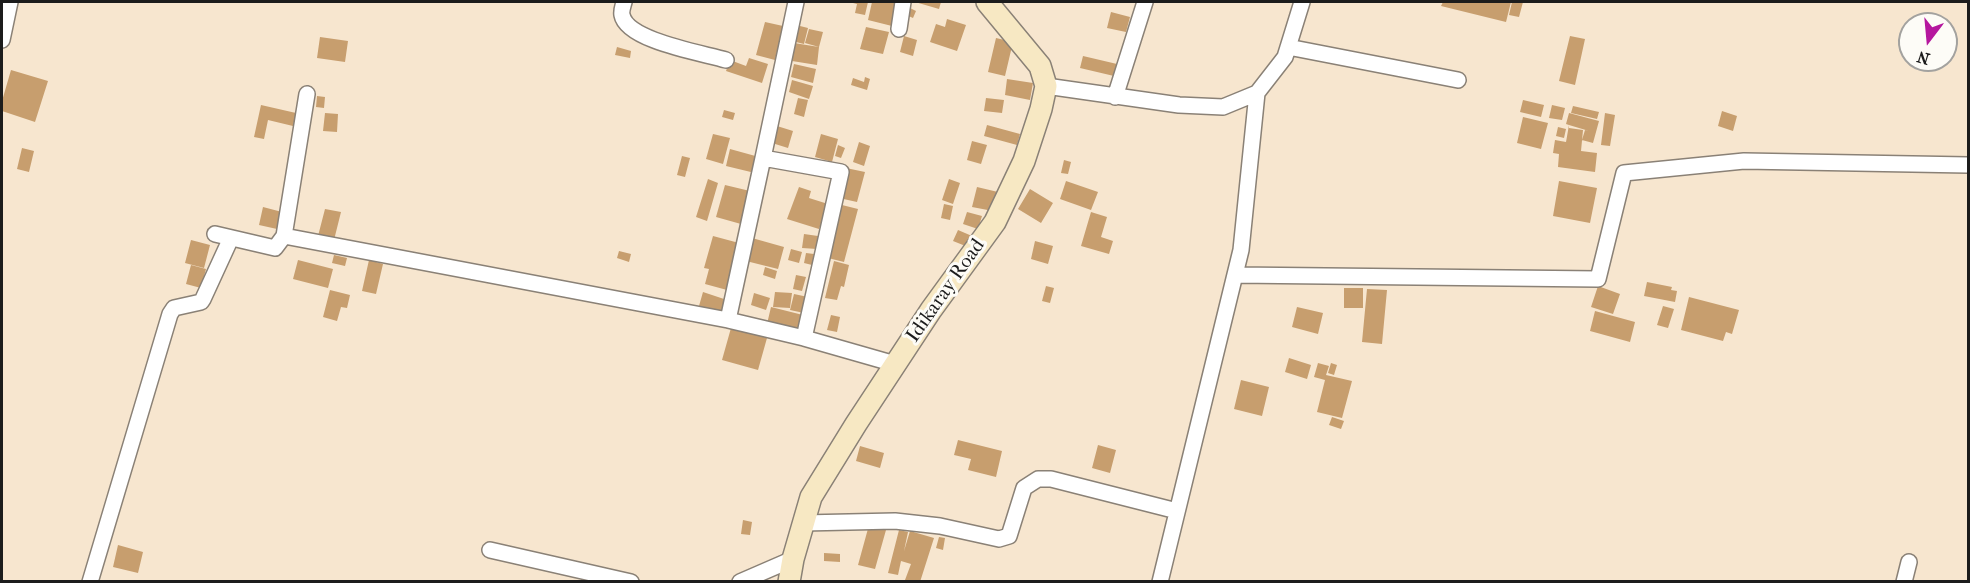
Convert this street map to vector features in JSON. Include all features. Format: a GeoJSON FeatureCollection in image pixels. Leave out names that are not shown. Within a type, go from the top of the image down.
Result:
{"type":"FeatureCollection","features":[{"type":"Feature","properties":{"kind":"street"},"geometry":{"type":"LineString","coordinates":[[2,40],[10,2]]}},
{"type":"Feature","properties":{"kind":"street"},"geometry":{"type":"LineString","coordinates":[[624,2],[623,18],[634,32],[649,39],[726,60]]}},
{"type":"Feature","properties":{"kind":"street"},"geometry":{"type":"LineString","coordinates":[[728,320],[796,2]]}},
{"type":"Feature","properties":{"kind":"street"},"geometry":{"type":"LineString","coordinates":[[899,29],[903,2]]}},
{"type":"Feature","properties":{"kind":"street"},"geometry":{"type":"LineString","coordinates":[[987,2],[1040,66],[1046,86],[1179,105],[1223,107],[1257,93],[1285,57],[1302,2]]}},
{"type":"Feature","properties":{"kind":"street"},"geometry":{"type":"LineString","coordinates":[[1115,97],[1145,2]]}},
{"type":"Feature","properties":{"kind":"street"},"geometry":{"type":"LineString","coordinates":[[1288,47],[1458,80]]}},
{"type":"Feature","properties":{"kind":"street","name":"Idikaray Road"},"geometry":{"type":"LineString","coordinates":[[789,582],[811,496],[931,310],[995,222],[1024,161],[1046,86]]}},
{"type":"Feature","properties":{"kind":"street"},"geometry":{"type":"LineString","coordinates":[[1160,582],[1241,250],[1257,93]]}},
{"type":"Feature","properties":{"kind":"street"},"geometry":{"type":"LineString","coordinates":[[215,234],[275,248],[284,236],[307,94]]}},
{"type":"Feature","properties":{"kind":"street"},"geometry":{"type":"LineString","coordinates":[[763,158],[841,172],[804,338]]}},
{"type":"Feature","properties":{"kind":"street"},"geometry":{"type":"LineString","coordinates":[[1235,275],[1598,279],[1624,173],[1744,161],[1968,165]]}},
{"type":"Feature","properties":{"kind":"street"},"geometry":{"type":"LineString","coordinates":[[284,236],[728,320],[804,338],[895,364]]}},
{"type":"Feature","properties":{"kind":"street"},"geometry":{"type":"LineString","coordinates":[[90,582],[170,314],[174,308],[201,302],[231,238]]}},
{"type":"Feature","properties":{"kind":"street"},"geometry":{"type":"LineString","coordinates":[[803,523],[895,521],[940,526],[999,539],[1009,536],[1024,488],[1038,478],[1051,478],[1177,511]]}},
{"type":"Feature","properties":{"kind":"street"},"geometry":{"type":"LineString","coordinates":[[490,550],[631,582]]}},
{"type":"Feature","properties":{"kind":"street"},"geometry":{"type":"LineString","coordinates":[[741,582],[793,560]]}},
{"type":"Feature","properties":{"kind":"street"},"geometry":{"type":"LineString","coordinates":[[1904,582],[1908,562]]}},
{"type":"Feature","properties":{"kind":"building"},"geometry":{"type":"Polygon","coordinates":[[[849,2],[868,2],[865,15],[855,13],[857,4],[849,2]]]}},
{"type":"Feature","properties":{"kind":"building"},"geometry":{"type":"Polygon","coordinates":[[[872,2],[898,2],[892,26],[868,20],[872,2]]]}},
{"type":"Feature","properties":{"kind":"building"},"geometry":{"type":"Polygon","coordinates":[[[915,2],[941,2],[939,9],[915,2]]]}},
{"type":"Feature","properties":{"kind":"building"},"geometry":{"type":"Polygon","coordinates":[[[1443,2],[1511,2],[1506,22],[1441,6],[1443,2]]]}},
{"type":"Feature","properties":{"kind":"building"},"geometry":{"type":"Polygon","coordinates":[[[1512,2],[1523,2],[1519,17],[1509,15],[1512,2]]]}},
{"type":"Feature","properties":{"kind":"building"},"geometry":{"type":"Polygon","coordinates":[[[908,7],[916,11],[913,18],[904,14],[908,7]]]}},
{"type":"Feature","properties":{"kind":"building"},"geometry":{"type":"Polygon","coordinates":[[[1111,12],[1130,17],[1126,32],[1107,28],[1111,12]]]}},
{"type":"Feature","properties":{"kind":"building"},"geometry":{"type":"Polygon","coordinates":[[[947,19],[966,25],[957,51],[930,42],[936,24],[945,27],[947,19]]]}},
{"type":"Feature","properties":{"kind":"building"},"geometry":{"type":"Polygon","coordinates":[[[765,22],[783,26],[775,60],[756,55],[765,22]]]}},
{"type":"Feature","properties":{"kind":"building"},"geometry":{"type":"Polygon","coordinates":[[[796,25],[808,28],[804,44],[792,41],[796,25]]]}},
{"type":"Feature","properties":{"kind":"building"},"geometry":{"type":"Polygon","coordinates":[[[866,27],[889,32],[883,54],[860,49],[866,27]]]}},
{"type":"Feature","properties":{"kind":"building"},"geometry":{"type":"Polygon","coordinates":[[[809,29],[823,32],[819,47],[805,43],[809,29]]]}},
{"type":"Feature","properties":{"kind":"building"},"geometry":{"type":"Polygon","coordinates":[[[904,36],[917,40],[913,56],[900,52],[904,36]]]}},
{"type":"Feature","properties":{"kind":"building"},"geometry":{"type":"Polygon","coordinates":[[[1570,36],[1585,39],[1575,85],[1559,81],[1570,36]]]}},
{"type":"Feature","properties":{"kind":"building"},"geometry":{"type":"Polygon","coordinates":[[[320,37],[348,41],[345,62],[317,58],[320,37]]]}},
{"type":"Feature","properties":{"kind":"building"},"geometry":{"type":"Polygon","coordinates":[[[996,38],[1013,42],[1005,76],[988,72],[996,38]]]}},
{"type":"Feature","properties":{"kind":"building"},"geometry":{"type":"Polygon","coordinates":[[[794,43],[819,47],[817,65],[792,61],[794,43]]]}},
{"type":"Feature","properties":{"kind":"building"},"geometry":{"type":"Polygon","coordinates":[[[617,47],[631,51],[630,58],[615,55],[617,47]]]}},
{"type":"Feature","properties":{"kind":"building"},"geometry":{"type":"Polygon","coordinates":[[[1083,56],[1117,64],[1114,76],[1080,68],[1083,56]]]}},
{"type":"Feature","properties":{"kind":"building"},"geometry":{"type":"Polygon","coordinates":[[[749,58],[768,64],[762,83],[726,71],[730,60],[746,66],[749,58]]]}},
{"type":"Feature","properties":{"kind":"building"},"geometry":{"type":"Polygon","coordinates":[[[794,64],[816,69],[813,83],[791,77],[794,64]]]}},
{"type":"Feature","properties":{"kind":"building"},"geometry":{"type":"Polygon","coordinates":[[[11,70],[48,81],[35,122],[2,111],[2,101],[11,70]]]}},
{"type":"Feature","properties":{"kind":"building"},"geometry":{"type":"Polygon","coordinates":[[[865,77],[870,79],[867,90],[851,85],[853,78],[864,82],[865,77]]]}},
{"type":"Feature","properties":{"kind":"building"},"geometry":{"type":"Polygon","coordinates":[[[1007,79],[1033,83],[1030,100],[1005,95],[1007,79]]]}},
{"type":"Feature","properties":{"kind":"building"},"geometry":{"type":"Polygon","coordinates":[[[792,80],[813,86],[809,99],[789,92],[792,80]]]}},
{"type":"Feature","properties":{"kind":"building"},"geometry":{"type":"Polygon","coordinates":[[[317,96],[325,97],[324,108],[316,107],[317,96]]]}},
{"type":"Feature","properties":{"kind":"building"},"geometry":{"type":"Polygon","coordinates":[[[798,98],[808,100],[804,117],[794,114],[798,98]]]}},
{"type":"Feature","properties":{"kind":"building"},"geometry":{"type":"Polygon","coordinates":[[[986,98],[1004,100],[1002,113],[984,111],[986,98]]]}},
{"type":"Feature","properties":{"kind":"building"},"geometry":{"type":"Polygon","coordinates":[[[1523,100],[1544,105],[1541,117],[1520,112],[1523,100]]]}},
{"type":"Feature","properties":{"kind":"building"},"geometry":{"type":"Polygon","coordinates":[[[261,105],[296,113],[293,126],[268,120],[264,139],[254,137],[261,105]]]}},
{"type":"Feature","properties":{"kind":"building"},"geometry":{"type":"Polygon","coordinates":[[[1552,105],[1565,108],[1562,120],[1549,118],[1552,105]]]}},
{"type":"Feature","properties":{"kind":"building"},"geometry":{"type":"Polygon","coordinates":[[[1573,106],[1599,112],[1597,119],[1571,113],[1573,106]]]}},
{"type":"Feature","properties":{"kind":"building"},"geometry":{"type":"Polygon","coordinates":[[[724,110],[735,113],[733,120],[722,117],[724,110]]]}},
{"type":"Feature","properties":{"kind":"building"},"geometry":{"type":"Polygon","coordinates":[[[1722,111],[1737,116],[1733,131],[1718,126],[1722,111]]]}},
{"type":"Feature","properties":{"kind":"building"},"geometry":{"type":"Polygon","coordinates":[[[325,113],[338,114],[337,132],[323,131],[325,113]]]}},
{"type":"Feature","properties":{"kind":"building"},"geometry":{"type":"Polygon","coordinates":[[[1569,113],[1599,121],[1593,143],[1582,140],[1585,130],[1589,131],[1566,124],[1569,113]]]}},
{"type":"Feature","properties":{"kind":"building"},"geometry":{"type":"Polygon","coordinates":[[[1605,113],[1615,115],[1610,146],[1601,145],[1605,113]]]}},
{"type":"Feature","properties":{"kind":"building"},"geometry":{"type":"Polygon","coordinates":[[[1523,117],[1548,123],[1541,149],[1517,143],[1523,117]]]}},
{"type":"Feature","properties":{"kind":"building"},"geometry":{"type":"Polygon","coordinates":[[[987,125],[1020,134],[1017,145],[984,136],[987,125]]]}},
{"type":"Feature","properties":{"kind":"building"},"geometry":{"type":"Polygon","coordinates":[[[1569,125],[1569,128],[1583,130],[1581,151],[1597,153],[1595,172],[1558,167],[1559,154],[1553,153],[1555,140],[1566,142],[1569,125]]]}},
{"type":"Feature","properties":{"kind":"building"},"geometry":{"type":"Polygon","coordinates":[[[777,126],[793,131],[788,148],[772,143],[777,126]]]}},
{"type":"Feature","properties":{"kind":"building"},"geometry":{"type":"Polygon","coordinates":[[[1558,127],[1566,129],[1564,138],[1556,136],[1558,127]]]}},
{"type":"Feature","properties":{"kind":"building"},"geometry":{"type":"Polygon","coordinates":[[[713,134],[730,138],[723,164],[706,159],[713,134]]]}},
{"type":"Feature","properties":{"kind":"building"},"geometry":{"type":"Polygon","coordinates":[[[821,134],[838,139],[832,162],[815,157],[821,134]]]}},
{"type":"Feature","properties":{"kind":"building"},"geometry":{"type":"Polygon","coordinates":[[[972,141],[987,145],[981,164],[967,160],[972,141]]]}},
{"type":"Feature","properties":{"kind":"building"},"geometry":{"type":"Polygon","coordinates":[[[859,142],[870,146],[864,166],[853,162],[859,142]]]}},
{"type":"Feature","properties":{"kind":"building"},"geometry":{"type":"Polygon","coordinates":[[[838,145],[845,148],[841,158],[835,156],[838,145]]]}},
{"type":"Feature","properties":{"kind":"building"},"geometry":{"type":"Polygon","coordinates":[[[22,148],[34,151],[29,172],[17,169],[22,148]]]}},
{"type":"Feature","properties":{"kind":"building"},"geometry":{"type":"Polygon","coordinates":[[[730,149],[759,157],[755,173],[726,166],[730,149]]]}},
{"type":"Feature","properties":{"kind":"building"},"geometry":{"type":"Polygon","coordinates":[[[682,156],[690,158],[685,177],[677,175],[682,156]]]}},
{"type":"Feature","properties":{"kind":"building"},"geometry":{"type":"Polygon","coordinates":[[[1064,160],[1071,162],[1068,174],[1061,173],[1064,160]]]}},
{"type":"Feature","properties":{"kind":"building"},"geometry":{"type":"Polygon","coordinates":[[[846,168],[865,172],[857,202],[839,198],[846,168]]]}},
{"type":"Feature","properties":{"kind":"building"},"geometry":{"type":"Polygon","coordinates":[[[708,179],[718,183],[707,221],[696,217],[708,179]]]}},
{"type":"Feature","properties":{"kind":"building"},"geometry":{"type":"Polygon","coordinates":[[[949,179],[960,183],[953,204],[942,200],[949,179]]]}},
{"type":"Feature","properties":{"kind":"building"},"geometry":{"type":"Polygon","coordinates":[[[1066,181],[1098,192],[1091,210],[1060,199],[1066,181]]]}},
{"type":"Feature","properties":{"kind":"building"},"geometry":{"type":"Polygon","coordinates":[[[1559,181],[1597,188],[1590,223],[1553,216],[1559,181]]]}},
{"type":"Feature","properties":{"kind":"building"},"geometry":{"type":"Polygon","coordinates":[[[725,185],[750,191],[741,224],[716,217],[725,185]]]}},
{"type":"Feature","properties":{"kind":"building"},"geometry":{"type":"Polygon","coordinates":[[[799,187],[811,191],[809,198],[828,204],[819,229],[787,219],[799,187]]]}},
{"type":"Feature","properties":{"kind":"building"},"geometry":{"type":"Polygon","coordinates":[[[977,187],[998,192],[993,211],[972,207],[977,187]]]}},
{"type":"Feature","properties":{"kind":"building"},"geometry":{"type":"Polygon","coordinates":[[[1030,189],[1053,203],[1041,223],[1018,209],[1030,189]]]}},
{"type":"Feature","properties":{"kind":"building"},"geometry":{"type":"Polygon","coordinates":[[[944,204],[953,206],[950,220],[941,218],[944,204]]]}},
{"type":"Feature","properties":{"kind":"building"},"geometry":{"type":"Polygon","coordinates":[[[842,205],[858,209],[844,262],[828,258],[842,205]]]}},
{"type":"Feature","properties":{"kind":"building"},"geometry":{"type":"Polygon","coordinates":[[[263,207],[282,212],[277,229],[259,225],[263,207]]]}},
{"type":"Feature","properties":{"kind":"building"},"geometry":{"type":"Polygon","coordinates":[[[325,209],[341,212],[334,240],[318,236],[325,209]]]}},
{"type":"Feature","properties":{"kind":"building"},"geometry":{"type":"Polygon","coordinates":[[[967,212],[982,216],[978,229],[963,224],[967,212]]]}},
{"type":"Feature","properties":{"kind":"building"},"geometry":{"type":"Polygon","coordinates":[[[1091,212],[1107,217],[1101,237],[1113,241],[1109,254],[1081,246],[1091,212]]]}},
{"type":"Feature","properties":{"kind":"building"},"geometry":{"type":"Polygon","coordinates":[[[958,230],[972,236],[968,247],[953,241],[958,230]]]}},
{"type":"Feature","properties":{"kind":"building"},"geometry":{"type":"Polygon","coordinates":[[[804,234],[818,236],[817,249],[802,248],[804,234]]]}},
{"type":"Feature","properties":{"kind":"building"},"geometry":{"type":"Polygon","coordinates":[[[713,236],[739,243],[727,290],[705,284],[709,269],[704,268],[713,236]]]}},
{"type":"Feature","properties":{"kind":"building"},"geometry":{"type":"Polygon","coordinates":[[[752,238],[784,247],[778,269],[746,261],[752,238]]]}},
{"type":"Feature","properties":{"kind":"building"},"geometry":{"type":"Polygon","coordinates":[[[191,240],[210,245],[204,268],[185,263],[191,240]]]}},
{"type":"Feature","properties":{"kind":"building"},"geometry":{"type":"Polygon","coordinates":[[[1035,241],[1053,246],[1048,264],[1031,259],[1035,241]]]}},
{"type":"Feature","properties":{"kind":"building"},"geometry":{"type":"Polygon","coordinates":[[[791,249],[802,252],[799,263],[788,260],[791,249]]]}},
{"type":"Feature","properties":{"kind":"building"},"geometry":{"type":"Polygon","coordinates":[[[619,251],[631,254],[629,262],[617,258],[619,251]]]}},
{"type":"Feature","properties":{"kind":"building"},"geometry":{"type":"Polygon","coordinates":[[[806,253],[814,254],[812,265],[804,263],[806,253]]]}},
{"type":"Feature","properties":{"kind":"building"},"geometry":{"type":"Polygon","coordinates":[[[334,255],[347,258],[345,266],[332,263],[334,255]]]}},
{"type":"Feature","properties":{"kind":"building"},"geometry":{"type":"Polygon","coordinates":[[[298,260],[333,269],[328,288],[293,279],[298,260]]]}},
{"type":"Feature","properties":{"kind":"building"},"geometry":{"type":"Polygon","coordinates":[[[369,260],[383,264],[376,294],[362,291],[369,260]]]}},
{"type":"Feature","properties":{"kind":"building"},"geometry":{"type":"Polygon","coordinates":[[[834,261],[849,265],[844,287],[841,286],[837,300],[825,298],[834,261]]]}},
{"type":"Feature","properties":{"kind":"building"},"geometry":{"type":"Polygon","coordinates":[[[191,265],[206,269],[201,288],[186,284],[191,265]]]}},
{"type":"Feature","properties":{"kind":"building"},"geometry":{"type":"Polygon","coordinates":[[[765,267],[777,271],[775,279],[763,275],[765,267]]]}},
{"type":"Feature","properties":{"kind":"building"},"geometry":{"type":"Polygon","coordinates":[[[796,275],[806,277],[802,291],[793,289],[796,275]]]}},
{"type":"Feature","properties":{"kind":"building"},"geometry":{"type":"Polygon","coordinates":[[[1647,282],[1672,287],[1671,290],[1677,291],[1675,302],[1644,296],[1647,282]]]}},
{"type":"Feature","properties":{"kind":"building"},"geometry":{"type":"Polygon","coordinates":[[[1046,286],[1054,288],[1050,303],[1042,301],[1046,286]]]}},
{"type":"Feature","properties":{"kind":"building"},"geometry":{"type":"Polygon","coordinates":[[[1598,286],[1620,294],[1613,314],[1591,307],[1598,286]]]}},
{"type":"Feature","properties":{"kind":"building"},"geometry":{"type":"Polygon","coordinates":[[[1344,288],[1363,288],[1363,308],[1344,308],[1344,288]]]}},
{"type":"Feature","properties":{"kind":"building"},"geometry":{"type":"Polygon","coordinates":[[[1367,289],[1387,290],[1382,344],[1362,342],[1367,289]]]}},
{"type":"Feature","properties":{"kind":"building"},"geometry":{"type":"Polygon","coordinates":[[[330,290],[350,295],[347,308],[341,307],[337,321],[323,317],[330,290]]]}},
{"type":"Feature","properties":{"kind":"building"},"geometry":{"type":"Polygon","coordinates":[[[703,292],[727,300],[722,313],[699,306],[703,292]]]}},
{"type":"Feature","properties":{"kind":"building"},"geometry":{"type":"Polygon","coordinates":[[[775,292],[792,293],[790,308],[773,307],[775,292]]]}},
{"type":"Feature","properties":{"kind":"building"},"geometry":{"type":"Polygon","coordinates":[[[754,293],[770,298],[766,310],[751,305],[754,293]]]}},
{"type":"Feature","properties":{"kind":"building"},"geometry":{"type":"Polygon","coordinates":[[[794,294],[808,297],[804,313],[790,310],[794,294]]]}},
{"type":"Feature","properties":{"kind":"building"},"geometry":{"type":"Polygon","coordinates":[[[1689,297],[1739,310],[1732,334],[1726,332],[1723,341],[1681,330],[1689,297]]]}},
{"type":"Feature","properties":{"kind":"building"},"geometry":{"type":"Polygon","coordinates":[[[1663,306],[1674,309],[1668,328],[1657,325],[1663,306]]]}},
{"type":"Feature","properties":{"kind":"building"},"geometry":{"type":"Polygon","coordinates":[[[771,307],[803,315],[799,331],[767,324],[771,307]]]}},
{"type":"Feature","properties":{"kind":"building"},"geometry":{"type":"Polygon","coordinates":[[[1297,307],[1323,313],[1318,334],[1292,327],[1297,307]]]}},
{"type":"Feature","properties":{"kind":"building"},"geometry":{"type":"Polygon","coordinates":[[[1595,311],[1635,322],[1630,342],[1590,331],[1595,311]]]}},
{"type":"Feature","properties":{"kind":"building"},"geometry":{"type":"Polygon","coordinates":[[[831,315],[840,317],[837,332],[827,330],[831,315]]]}},
{"type":"Feature","properties":{"kind":"building"},"geometry":{"type":"Polygon","coordinates":[[[731,328],[767,338],[758,370],[722,360],[731,328]]]}},
{"type":"Feature","properties":{"kind":"building"},"geometry":{"type":"Polygon","coordinates":[[[1289,358],[1311,365],[1307,379],[1285,372],[1289,358]]]}},
{"type":"Feature","properties":{"kind":"building"},"geometry":{"type":"Polygon","coordinates":[[[1318,363],[1329,366],[1326,375],[1352,381],[1342,418],[1317,412],[1325,380],[1314,377],[1318,363]]]}},
{"type":"Feature","properties":{"kind":"building"},"geometry":{"type":"Polygon","coordinates":[[[1331,363],[1337,365],[1334,375],[1328,373],[1331,363]]]}},
{"type":"Feature","properties":{"kind":"building"},"geometry":{"type":"Polygon","coordinates":[[[1241,380],[1269,387],[1262,416],[1234,409],[1241,380]]]}},
{"type":"Feature","properties":{"kind":"building"},"geometry":{"type":"Polygon","coordinates":[[[1332,417],[1344,421],[1341,429],[1329,425],[1332,417]]]}},
{"type":"Feature","properties":{"kind":"building"},"geometry":{"type":"Polygon","coordinates":[[[958,440],[1002,451],[996,477],[968,470],[971,459],[954,455],[958,440]]]}},
{"type":"Feature","properties":{"kind":"building"},"geometry":{"type":"Polygon","coordinates":[[[1098,445],[1116,450],[1110,473],[1092,468],[1098,445]]]}},
{"type":"Feature","properties":{"kind":"building"},"geometry":{"type":"Polygon","coordinates":[[[860,446],[884,453],[880,468],[856,461],[860,446]]]}},
{"type":"Feature","properties":{"kind":"building"},"geometry":{"type":"Polygon","coordinates":[[[743,520],[752,522],[750,535],[741,534],[743,520]]]}},
{"type":"Feature","properties":{"kind":"building"},"geometry":{"type":"Polygon","coordinates":[[[869,525],[886,530],[875,569],[858,565],[869,525]]]}},
{"type":"Feature","properties":{"kind":"building"},"geometry":{"type":"Polygon","coordinates":[[[899,530],[908,532],[904,551],[910,531],[934,538],[920,582],[905,580],[911,564],[901,561],[898,575],[888,573],[899,530]]]}},
{"type":"Feature","properties":{"kind":"building"},"geometry":{"type":"Polygon","coordinates":[[[939,537],[945,538],[943,550],[936,548],[939,537]]]}},
{"type":"Feature","properties":{"kind":"building"},"geometry":{"type":"Polygon","coordinates":[[[118,545],[143,552],[138,573],[113,567],[118,545]]]}},
{"type":"Feature","properties":{"kind":"building"},"geometry":{"type":"Polygon","coordinates":[[[824,553],[840,554],[840,562],[824,561],[824,553]]]}}]}
